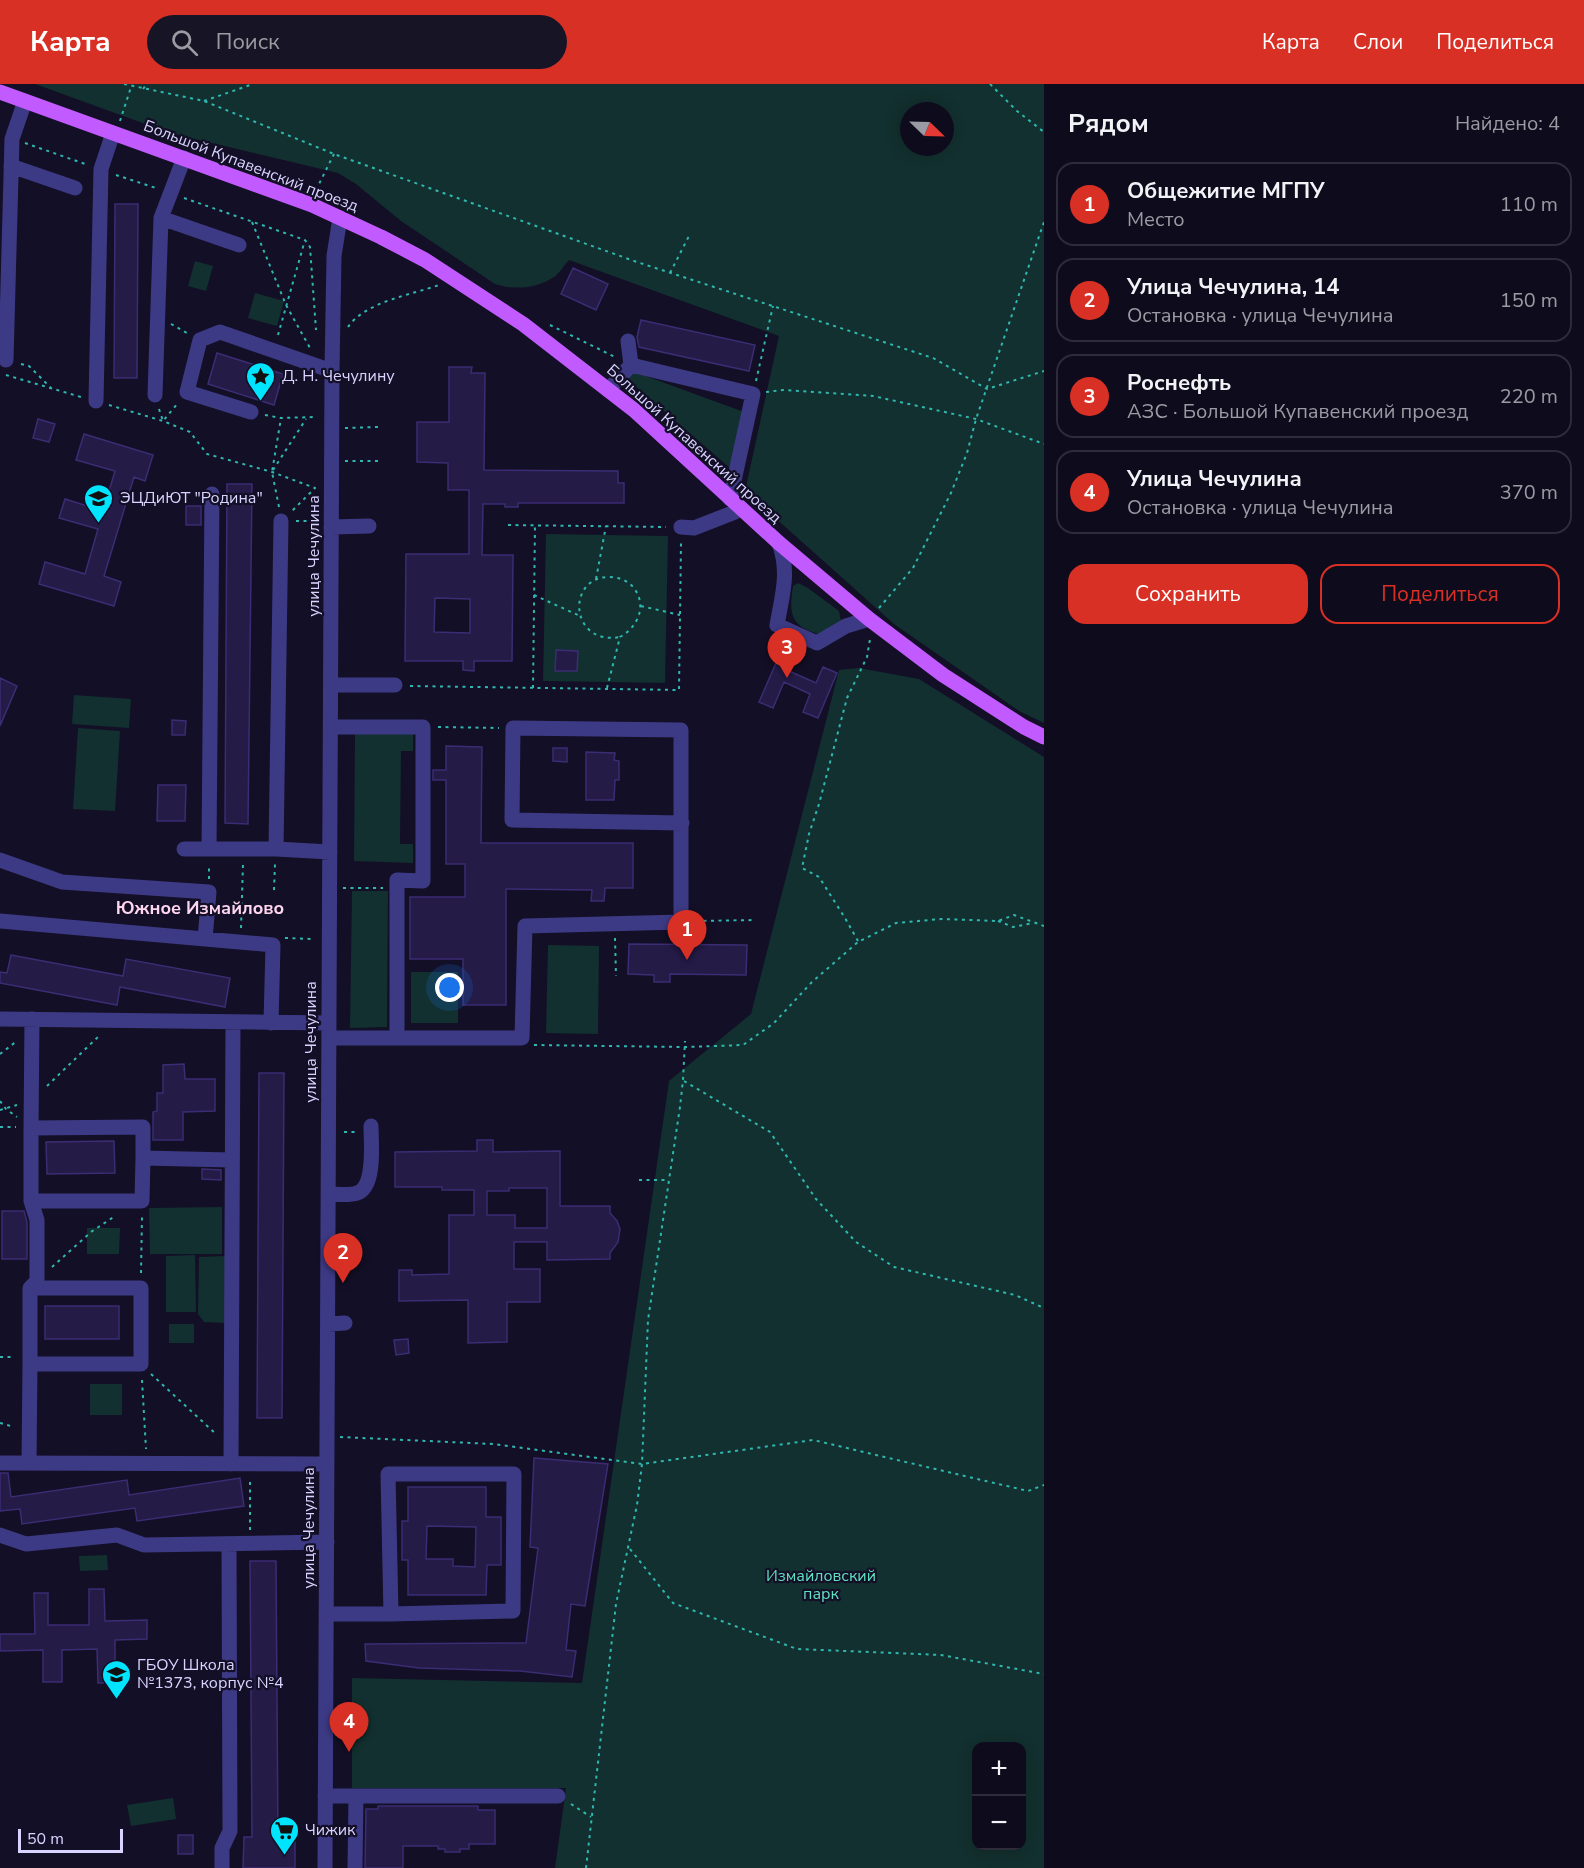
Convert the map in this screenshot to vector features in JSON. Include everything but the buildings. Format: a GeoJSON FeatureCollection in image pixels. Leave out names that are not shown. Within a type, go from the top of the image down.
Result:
{"type":"FeatureCollection","features":[{"type":"Feature","properties":{"kind":"main road","name":"Большой Купавенский проезд"},"geometry":{"type":"LineString","coordinates":[[0,92],[116,127],[184,158],[312,205],[425,260],[532,332],[634,410],[870,626],[1024,727],[1044,737]]}},
{"type":"Feature","properties":{"kind":"street"},"geometry":{"type":"LineString","coordinates":[[3,367],[12,139],[25,101]]}},
{"type":"Feature","properties":{"kind":"street"},"geometry":{"type":"LineString","coordinates":[[96,401],[100,169],[116,127]]}},
{"type":"Feature","properties":{"kind":"street"},"geometry":{"type":"LineString","coordinates":[[155,394],[161,218],[184,158]]}},
{"type":"Feature","properties":{"kind":"street"},"geometry":{"type":"LineString","coordinates":[[11,166],[75,188]]}},
{"type":"Feature","properties":{"kind":"street"},"geometry":{"type":"LineString","coordinates":[[161,218],[239,244]]}},
{"type":"Feature","properties":{"kind":"street","name":"улица Чечулина"},"geometry":{"type":"LineString","coordinates":[[325,1868],[332,370],[334,256],[340,218]]}},
{"type":"Feature","properties":{"kind":"street"},"geometry":{"type":"LineString","coordinates":[[251,412],[187,392],[200,340],[220,332],[332,370]]}},
{"type":"Feature","properties":{"kind":"street"},"geometry":{"type":"LineString","coordinates":[[608,390],[631,365],[628,341]]}},
{"type":"Feature","properties":{"kind":"street"},"geometry":{"type":"LineString","coordinates":[[631,365],[753,394],[735,512],[694,528],[681,527]]}},
{"type":"Feature","properties":{"kind":"street"},"geometry":{"type":"LineString","coordinates":[[209,849],[212,494]]}},
{"type":"Feature","properties":{"kind":"street"},"geometry":{"type":"LineString","coordinates":[[276,849],[281,521]]}},
{"type":"Feature","properties":{"kind":"street"},"geometry":{"type":"LineString","coordinates":[[331,527],[369,526]]}},
{"type":"Feature","properties":{"kind":"street"},"geometry":{"type":"LineString","coordinates":[[779,543],[785,558],[785,577],[777,625],[817,644],[846,626],[870,626]]}},
{"type":"Feature","properties":{"kind":"street"},"geometry":{"type":"LineString","coordinates":[[331,685],[395,685]]}},
{"type":"Feature","properties":{"kind":"street"},"geometry":{"type":"LineString","coordinates":[[331,727],[423,727],[423,880],[396,880],[397,1038]]}},
{"type":"Feature","properties":{"kind":"street"},"geometry":{"type":"LineString","coordinates":[[0,1019],[32,1026],[116,1020],[271,1023],[397,1038],[522,1038],[525,926],[681,922],[682,823],[681,730],[513,728],[512,820],[682,823]]}},
{"type":"Feature","properties":{"kind":"street"},"geometry":{"type":"LineString","coordinates":[[184,849],[276,849],[330,852]]}},
{"type":"Feature","properties":{"kind":"street"},"geometry":{"type":"LineString","coordinates":[[0,860],[62,882],[209,891],[205,939]]}},
{"type":"Feature","properties":{"kind":"street"},"geometry":{"type":"LineString","coordinates":[[0,921],[273,945],[271,1023]]}},
{"type":"Feature","properties":{"kind":"street"},"geometry":{"type":"LineString","coordinates":[[231,1456],[233,1022]]}},
{"type":"Feature","properties":{"kind":"street"},"geometry":{"type":"LineString","coordinates":[[29,1463],[30,1364],[37,1220],[31,1201],[32,1026]]}},
{"type":"Feature","properties":{"kind":"street"},"geometry":{"type":"LineString","coordinates":[[328,1194],[356,1194],[363,1190],[369,1180],[371,1170],[371,1126]]}},
{"type":"Feature","properties":{"kind":"street"},"geometry":{"type":"LineString","coordinates":[[31,1128],[143,1127],[140,1201],[31,1201]]}},
{"type":"Feature","properties":{"kind":"street"},"geometry":{"type":"LineString","coordinates":[[142,1158],[231,1160]]}},
{"type":"Feature","properties":{"kind":"street"},"geometry":{"type":"LineString","coordinates":[[30,1364],[141,1364],[141,1288],[33,1284]]}},
{"type":"Feature","properties":{"kind":"street"},"geometry":{"type":"LineString","coordinates":[[328,1324],[345,1323]]}},
{"type":"Feature","properties":{"kind":"street"},"geometry":{"type":"LineString","coordinates":[[0,1464],[147,1464],[231,1456],[250,1464],[327,1464]]}},
{"type":"Feature","properties":{"kind":"street"},"geometry":{"type":"LineString","coordinates":[[326,1614],[391,1614],[513,1611],[514,1474],[388,1474],[391,1614]]}},
{"type":"Feature","properties":{"kind":"street"},"geometry":{"type":"LineString","coordinates":[[0,1535],[26,1544],[117,1535],[144,1545],[327,1542]]}},
{"type":"Feature","properties":{"kind":"street"},"geometry":{"type":"LineString","coordinates":[[222,1868],[222,1848],[230,1831],[229,1544]]}},
{"type":"Feature","properties":{"kind":"street"},"geometry":{"type":"LineString","coordinates":[[325,1796],[530,1803],[558,1796]]}},
{"type":"Feature","properties":{"kind":"street"},"geometry":{"type":"LineString","coordinates":[[356,1796],[356,1868]]}},
{"type":"Feature","properties":{"kind":"path"},"geometry":{"type":"LineString","coordinates":[[124,84],[204,101],[334,154],[670,273],[933,358],[987,389],[1044,371]]}},
{"type":"Feature","properties":{"kind":"path"},"geometry":{"type":"LineString","coordinates":[[143,89],[147,84]]}},
{"type":"Feature","properties":{"kind":"path"},"geometry":{"type":"LineString","coordinates":[[204,101],[253,84]]}},
{"type":"Feature","properties":{"kind":"path"},"geometry":{"type":"LineString","coordinates":[[990,84],[1017,111],[1044,132]]}},
{"type":"Feature","properties":{"kind":"path"},"geometry":{"type":"LineString","coordinates":[[116,127],[132,86]]}},
{"type":"Feature","properties":{"kind":"path"},"geometry":{"type":"LineString","coordinates":[[12,139],[305,240],[310,247],[316,330]]}},
{"type":"Feature","properties":{"kind":"path"},"geometry":{"type":"LineString","coordinates":[[317,190],[334,154]]}},
{"type":"Feature","properties":{"kind":"path"},"geometry":{"type":"LineString","coordinates":[[252,221],[286,305],[311,349]]}},
{"type":"Feature","properties":{"kind":"path"},"geometry":{"type":"LineString","coordinates":[[858,942],[819,877],[802,868],[809,834],[847,698],[867,657],[870,626],[913,568],[951,493],[967,453],[976,419],[1044,222]]}},
{"type":"Feature","properties":{"kind":"path"},"geometry":{"type":"LineString","coordinates":[[670,273],[689,236]]}},
{"type":"Feature","properties":{"kind":"path"},"geometry":{"type":"LineString","coordinates":[[273,350],[305,240]]}},
{"type":"Feature","properties":{"kind":"path"},"geometry":{"type":"LineString","coordinates":[[346,330],[354,318],[371,307],[442,284]]}},
{"type":"Feature","properties":{"kind":"path"},"geometry":{"type":"LineString","coordinates":[[753,394],[773,306]]}},
{"type":"Feature","properties":{"kind":"path"},"geometry":{"type":"LineString","coordinates":[[158,316],[200,340]]}},
{"type":"Feature","properties":{"kind":"path"},"geometry":{"type":"LineString","coordinates":[[549,325],[631,365]]}},
{"type":"Feature","properties":{"kind":"path"},"geometry":{"type":"LineString","coordinates":[[3,367],[29,366],[51,388]]}},
{"type":"Feature","properties":{"kind":"path"},"geometry":{"type":"LineString","coordinates":[[3,367],[51,388],[164,421],[190,432],[207,454],[272,472],[315,488],[281,521]]}},
{"type":"Feature","properties":{"kind":"path"},"geometry":{"type":"LineString","coordinates":[[783,390],[873,396],[976,419],[1044,444]]}},
{"type":"Feature","properties":{"kind":"path"},"geometry":{"type":"LineString","coordinates":[[164,421],[187,392]]}},
{"type":"Feature","properties":{"kind":"path"},"geometry":{"type":"LineString","coordinates":[[155,394],[164,421]]}},
{"type":"Feature","properties":{"kind":"path"},"geometry":{"type":"LineString","coordinates":[[251,412],[281,418],[316,417]]}},
{"type":"Feature","properties":{"kind":"path"},"geometry":{"type":"LineString","coordinates":[[281,418],[272,472],[281,521]]}},
{"type":"Feature","properties":{"kind":"path"},"geometry":{"type":"LineString","coordinates":[[272,472],[306,418]]}},
{"type":"Feature","properties":{"kind":"path"},"geometry":{"type":"LineString","coordinates":[[345,428],[379,427]]}},
{"type":"Feature","properties":{"kind":"path"},"geometry":{"type":"LineString","coordinates":[[345,461],[378,461]]}},
{"type":"Feature","properties":{"kind":"path"},"geometry":{"type":"LineString","coordinates":[[281,521],[315,520]]}},
{"type":"Feature","properties":{"kind":"path"},"geometry":{"type":"LineString","coordinates":[[395,685],[679,690],[681,527],[508,525]]}},
{"type":"Feature","properties":{"kind":"path"},"geometry":{"type":"LineString","coordinates":[[533,688],[535,525]]}},
{"type":"Feature","properties":{"kind":"path"},"geometry":{"type":"LineString","coordinates":[[596,580],[606,526]]}},
{"type":"Feature","properties":{"kind":"path"},"geometry":{"type":"LineString","coordinates":[[616,577],[626,581],[634,588],[640,606],[635,625],[620,637],[610,639],[591,633],[580,616],[579,605],[581,595],[587,586],[596,580],[616,577]]}},
{"type":"Feature","properties":{"kind":"path"},"geometry":{"type":"LineString","coordinates":[[534,595],[580,616]]}},
{"type":"Feature","properties":{"kind":"path"},"geometry":{"type":"LineString","coordinates":[[640,606],[680,615]]}},
{"type":"Feature","properties":{"kind":"path"},"geometry":{"type":"LineString","coordinates":[[607,689],[620,637]]}},
{"type":"Feature","properties":{"kind":"path"},"geometry":{"type":"LineString","coordinates":[[423,727],[513,728]]}},
{"type":"Feature","properties":{"kind":"path"},"geometry":{"type":"LineString","coordinates":[[209,849],[209,891]]}},
{"type":"Feature","properties":{"kind":"path"},"geometry":{"type":"LineString","coordinates":[[274,890],[276,849]]}},
{"type":"Feature","properties":{"kind":"path"},"geometry":{"type":"LineString","coordinates":[[240,942],[244,850]]}},
{"type":"Feature","properties":{"kind":"path"},"geometry":{"type":"LineString","coordinates":[[346,888],[396,888]]}},
{"type":"Feature","properties":{"kind":"path"},"geometry":{"type":"LineString","coordinates":[[998,921],[1014,915],[1044,926]]}},
{"type":"Feature","properties":{"kind":"path"},"geometry":{"type":"LineString","coordinates":[[685,1047],[743,1045],[774,1023],[812,982],[858,942],[896,923],[941,919],[998,921],[1013,927],[1034,923]]}},
{"type":"Feature","properties":{"kind":"path"},"geometry":{"type":"LineString","coordinates":[[681,922],[756,920]]}},
{"type":"Feature","properties":{"kind":"path"},"geometry":{"type":"LineString","coordinates":[[615,924],[616,976]]}},
{"type":"Feature","properties":{"kind":"path"},"geometry":{"type":"LineString","coordinates":[[283,938],[313,939]]}},
{"type":"Feature","properties":{"kind":"path"},"geometry":{"type":"LineString","coordinates":[[0,1110],[31,1101],[116,1020]]}},
{"type":"Feature","properties":{"kind":"path"},"geometry":{"type":"LineString","coordinates":[[0,1054],[32,1026]]}},
{"type":"Feature","properties":{"kind":"path"},"geometry":{"type":"LineString","coordinates":[[586,1868],[616,1604],[637,1505],[642,1464],[648,1320],[683,1080],[685,1041]]}},
{"type":"Feature","properties":{"kind":"path"},"geometry":{"type":"LineString","coordinates":[[683,1080],[770,1132],[816,1198],[856,1242],[894,1267],[1015,1295],[1044,1308]]}},
{"type":"Feature","properties":{"kind":"path"},"geometry":{"type":"LineString","coordinates":[[0,1101],[6,1109],[31,1128]]}},
{"type":"Feature","properties":{"kind":"path"},"geometry":{"type":"LineString","coordinates":[[639,1180],[669,1180]]}},
{"type":"Feature","properties":{"kind":"path"},"geometry":{"type":"LineString","coordinates":[[33,1284],[91,1232],[140,1201]]}},
{"type":"Feature","properties":{"kind":"path"},"geometry":{"type":"LineString","coordinates":[[140,1201],[141,1288]]}},
{"type":"Feature","properties":{"kind":"path"},"geometry":{"type":"LineString","coordinates":[[141,1364],[231,1456]]}},
{"type":"Feature","properties":{"kind":"path"},"geometry":{"type":"LineString","coordinates":[[141,1364],[147,1464]]}},
{"type":"Feature","properties":{"kind":"path"},"geometry":{"type":"LineString","coordinates":[[341,1437],[493,1444],[642,1464],[813,1440],[1028,1491],[1044,1485]]}},
{"type":"Feature","properties":{"kind":"path"},"geometry":{"type":"LineString","coordinates":[[250,1464],[250,1543]]}},
{"type":"Feature","properties":{"kind":"path"},"geometry":{"type":"LineString","coordinates":[[629,1548],[673,1603],[797,1649],[941,1655],[1044,1674]]}},
{"type":"Feature","properties":{"kind":"path"},"geometry":{"type":"LineString","coordinates":[[558,1796],[591,1817]]}},
{"type":"Feature","properties":{"kind":"green space"},"geometry":{"type":"Polygon","coordinates":[[[35,84],[1044,84],[1044,723],[1019,711],[894,624],[745,491],[779,336],[569,260],[556,275],[540,284],[517,288],[495,284],[401,221],[356,184],[338,173],[170,133],[35,84]]]}},
{"type":"Feature","properties":{"kind":"green space"},"geometry":{"type":"Polygon","coordinates":[[[195,261],[213,266],[206,291],[188,286],[195,261]]]}},
{"type":"Feature","properties":{"kind":"green space"},"geometry":{"type":"Polygon","coordinates":[[[255,293],[284,301],[277,326],[248,318],[255,293]]]}},
{"type":"Feature","properties":{"kind":"green space"},"geometry":{"type":"Polygon","coordinates":[[[632,371],[744,412],[731,469],[626,378],[632,371]]]}},
{"type":"Feature","properties":{"kind":"green space"},"geometry":{"type":"Polygon","coordinates":[[[546,534],[668,536],[665,683],[543,681],[546,534]]]}},
{"type":"Feature","properties":{"kind":"green space"},"geometry":{"type":"Polygon","coordinates":[[[798,583],[839,611],[841,621],[823,635],[805,629],[794,619],[791,605],[793,586],[798,583]]]}},
{"type":"Feature","properties":{"kind":"green space","name":"Измайловский парк"},"geometry":{"type":"Polygon","coordinates":[[[859,668],[919,679],[1044,757],[1044,1868],[555,1868],[566,1788],[352,1788],[352,1678],[582,1683],[669,1081],[751,1014],[839,670],[859,668]]]}},
{"type":"Feature","properties":{"kind":"green space"},"geometry":{"type":"Polygon","coordinates":[[[74,695],[131,699],[129,728],[72,724],[74,695]]]}},
{"type":"Feature","properties":{"kind":"green space"},"geometry":{"type":"Polygon","coordinates":[[[78,728],[120,731],[115,811],[73,809],[78,728]]]}},
{"type":"Feature","properties":{"kind":"green space"},"geometry":{"type":"Polygon","coordinates":[[[355,733],[413,733],[413,751],[401,751],[400,844],[413,844],[413,863],[354,861],[355,733]]]}},
{"type":"Feature","properties":{"kind":"green space"},"geometry":{"type":"Polygon","coordinates":[[[352,891],[388,891],[387,1027],[350,1028],[352,891]]]}},
{"type":"Feature","properties":{"kind":"green space"},"geometry":{"type":"Polygon","coordinates":[[[548,945],[599,946],[598,1034],[546,1033],[548,945]]]}},
{"type":"Feature","properties":{"kind":"green space"},"geometry":{"type":"Polygon","coordinates":[[[411,972],[458,972],[458,1023],[411,1023],[411,972]]]}},
{"type":"Feature","properties":{"kind":"green space"},"geometry":{"type":"Polygon","coordinates":[[[222,1207],[222,1254],[150,1254],[149,1208],[222,1207]]]}},
{"type":"Feature","properties":{"kind":"green space"},"geometry":{"type":"Polygon","coordinates":[[[87,1228],[120,1228],[119,1254],[87,1254],[87,1228]]]}},
{"type":"Feature","properties":{"kind":"green space"},"geometry":{"type":"Polygon","coordinates":[[[195,1255],[196,1312],[166,1312],[166,1256],[195,1255]]]}},
{"type":"Feature","properties":{"kind":"green space"},"geometry":{"type":"Polygon","coordinates":[[[226,1256],[225,1323],[204,1322],[198,1314],[199,1257],[226,1256]]]}},
{"type":"Feature","properties":{"kind":"green space"},"geometry":{"type":"Polygon","coordinates":[[[169,1324],[194,1324],[194,1343],[169,1343],[169,1324]]]}},
{"type":"Feature","properties":{"kind":"green space"},"geometry":{"type":"Polygon","coordinates":[[[90,1384],[122,1384],[122,1415],[90,1415],[90,1384]]]}},
{"type":"Feature","properties":{"kind":"green space"},"geometry":{"type":"Polygon","coordinates":[[[107,1555],[108,1570],[80,1571],[79,1556],[107,1555]]]}},
{"type":"Feature","properties":{"kind":"green space"},"geometry":{"type":"Polygon","coordinates":[[[173,1798],[176,1819],[131,1826],[127,1805],[173,1798]]]}},
{"type":"Feature","properties":{"kind":"place","name":"Д. Н. Чечулину"},"geometry":{"type":"Point","coordinates":[261,402]}},
{"type":"Feature","properties":{"kind":"place","name":"ЭЦДиЮТ \"Родина\""},"geometry":{"type":"Point","coordinates":[99,524]}},
{"type":"Feature","properties":{"kind":"place","name":"Роснефть"},"geometry":{"type":"Point","coordinates":[787,678]}},
{"type":"Feature","properties":{"kind":"place","name":"Общежитие МГПУ"},"geometry":{"type":"Point","coordinates":[687,960]}},
{"type":"Feature","properties":{"kind":"place","name":"Улица Чечулина, 14"},"geometry":{"type":"Point","coordinates":[343,1283]}},
{"type":"Feature","properties":{"kind":"place","name":"ГБОУ Школа №1373, корпус №4"},"geometry":{"type":"Point","coordinates":[116,1700]}},
{"type":"Feature","properties":{"kind":"place","name":"Улица Чечулина"},"geometry":{"type":"Point","coordinates":[349,1752]}},
{"type":"Feature","properties":{"kind":"place","name":"Чижик"},"geometry":{"type":"Point","coordinates":[284,1856]}},
{"type":"Feature","properties":{"kind":"district","name":"Южное Измайлово"},"geometry":{"type":"Point","coordinates":[200,908]}}]}
